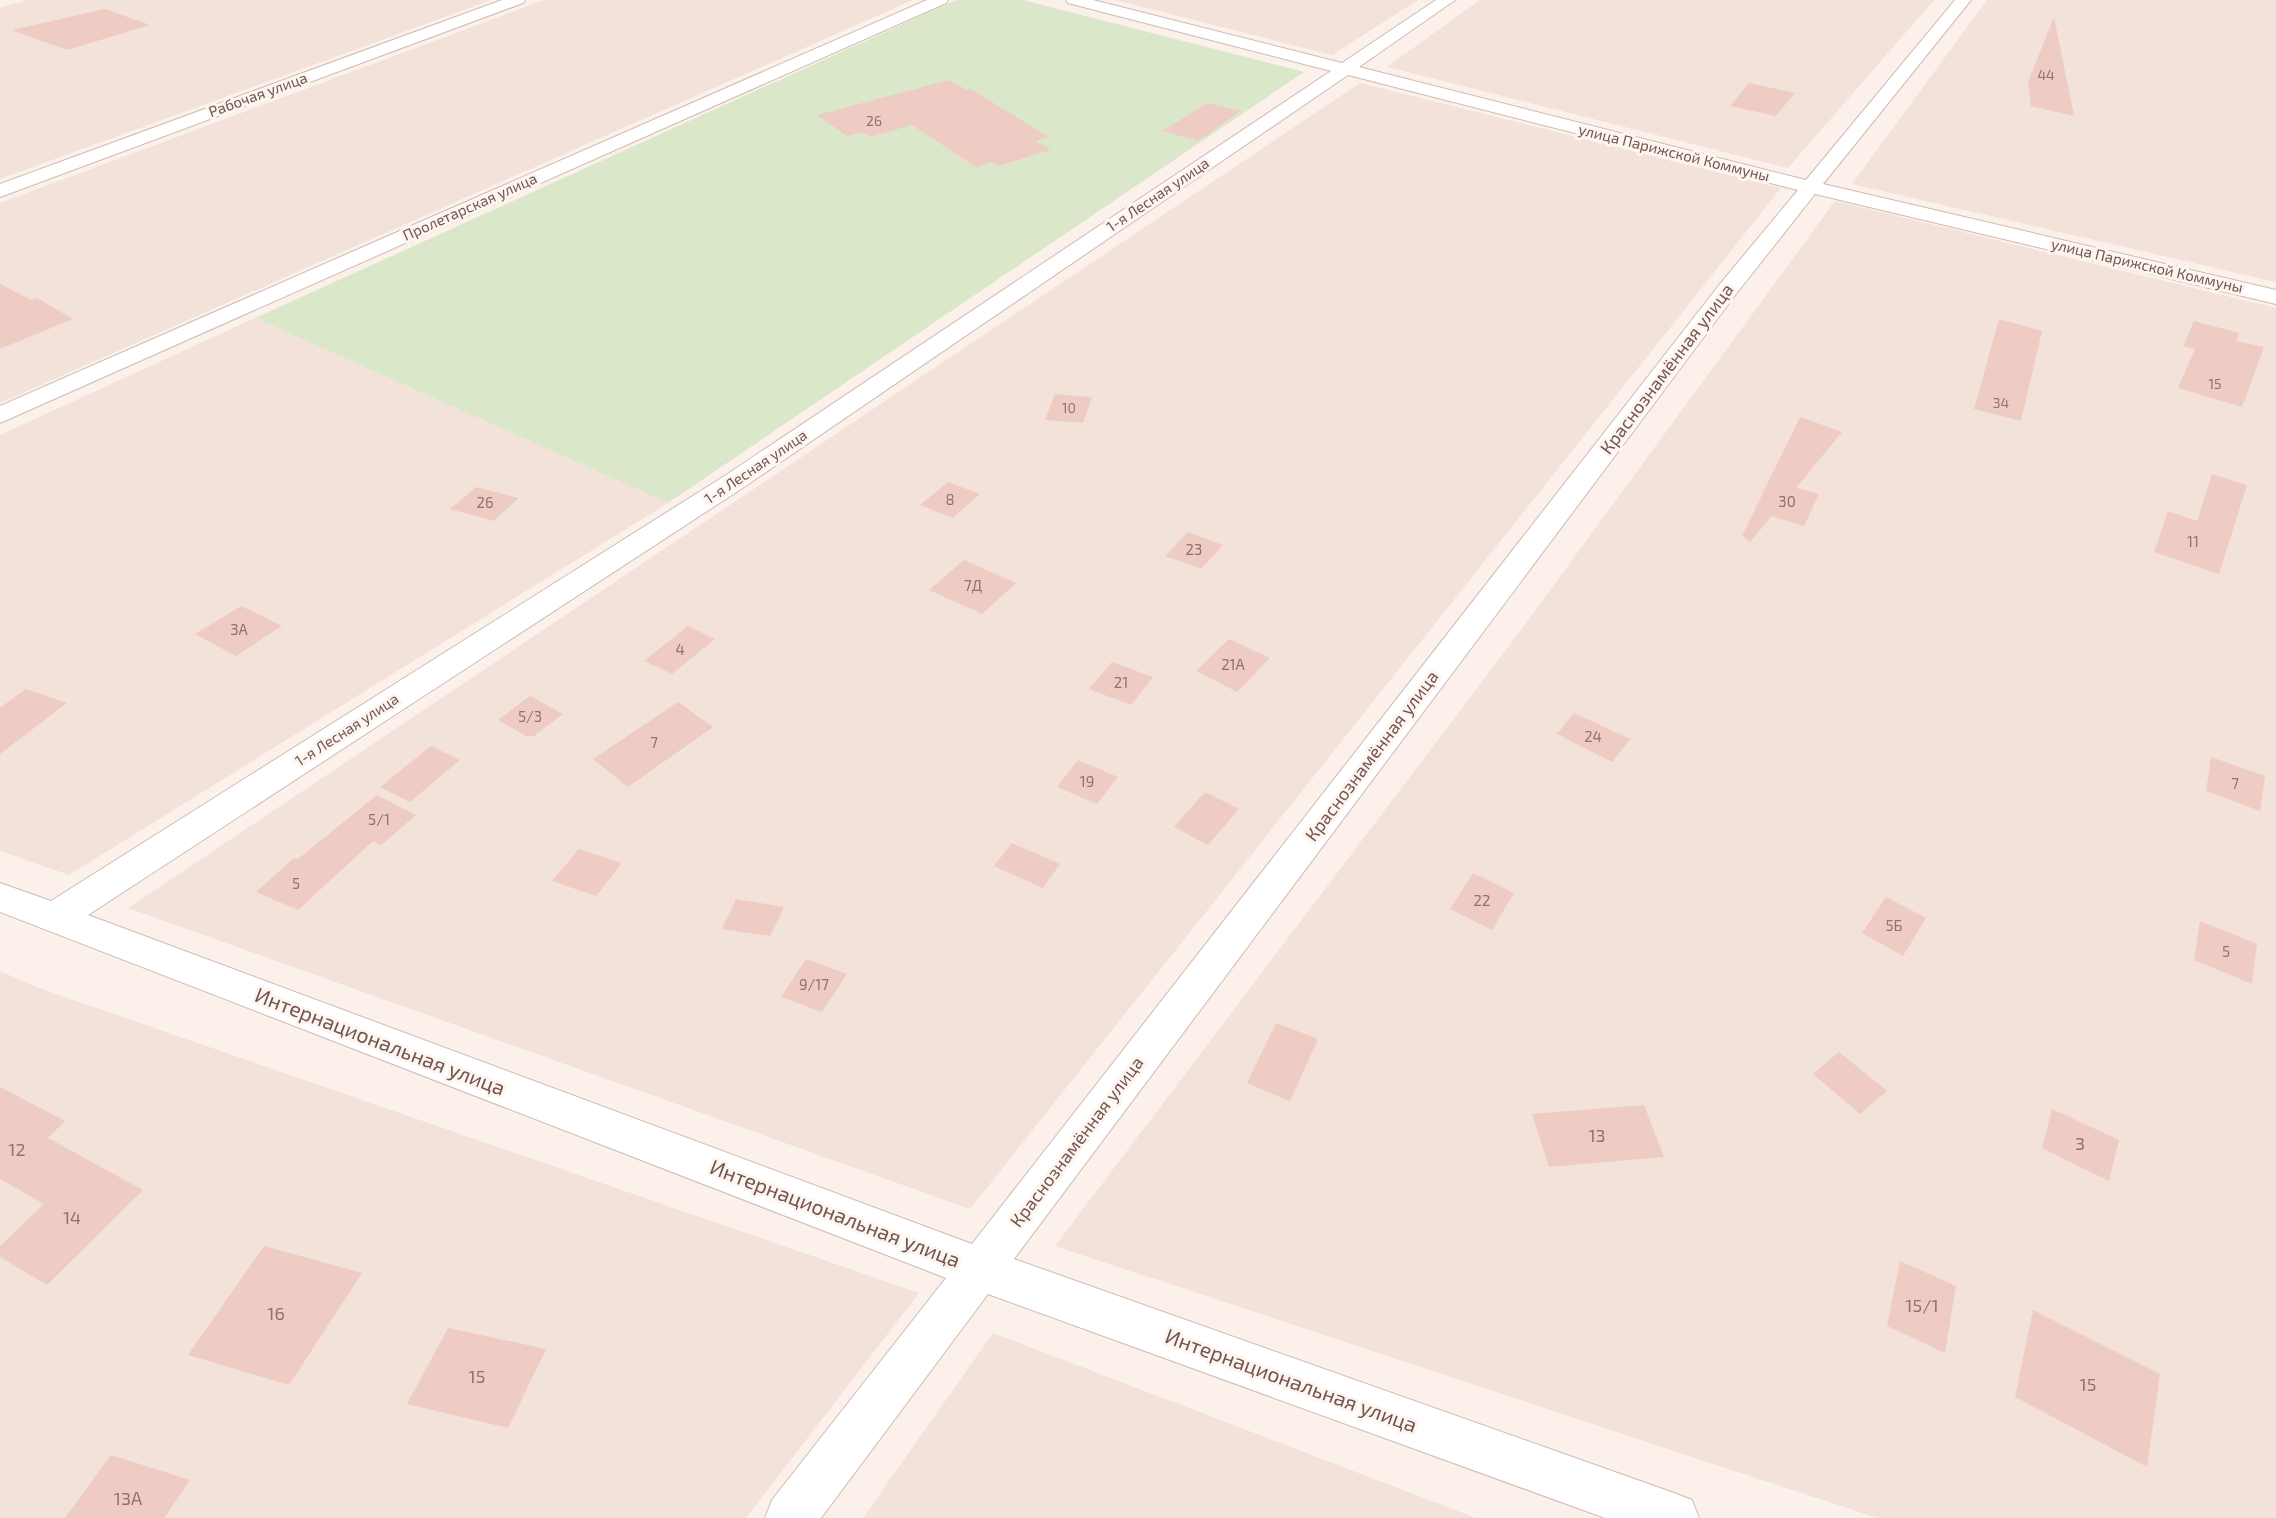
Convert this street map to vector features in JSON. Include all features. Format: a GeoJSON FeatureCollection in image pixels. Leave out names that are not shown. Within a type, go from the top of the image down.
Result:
{"type":"FeatureCollection","features":[{"type":"Feature","properties":{"kind":"street","name":"Рабочая улица"},"geometry":{"type":"LineString","coordinates":[[0,190],[517,0]]}},
{"type":"Feature","properties":{"kind":"street","name":"Пролетарская улица"},"geometry":{"type":"LineString","coordinates":[[0,415],[940,0]]}},
{"type":"Feature","properties":{"kind":"street","name":"улица Парижской Коммуны"},"geometry":{"type":"LineString","coordinates":[[1074,0],[1809,187],[2276,297]]}},
{"type":"Feature","properties":{"kind":"street","name":"1-я Лесная улица"},"geometry":{"type":"LineString","coordinates":[[54,918],[735,481],[1447,0]]}},
{"type":"Feature","properties":{"kind":"street","name":"Краснознамённая улица"},"geometry":{"type":"LineString","coordinates":[[790,1518],[1728,289],[1963,0]]}},
{"type":"Feature","properties":{"kind":"street","name":"Интернациональная улица"},"geometry":{"type":"LineString","coordinates":[[0,897],[980,1269],[1674,1518]]}},
{"type":"Feature","properties":{"kind":"shaded area"},"geometry":{"type":"Polygon","coordinates":[[[27,0],[491,0],[0,179],[0,8],[27,0]]]}},
{"type":"Feature","properties":{"kind":"shaded area"},"geometry":{"type":"Polygon","coordinates":[[[544,0],[913,0],[0,403],[0,203],[544,0]]]}},
{"type":"Feature","properties":{"kind":"shaded area"},"geometry":{"type":"Polygon","coordinates":[[[1115,0],[1418,0],[1332,55],[1115,0]]]}},
{"type":"Feature","properties":{"kind":"shaded area"},"geometry":{"type":"Polygon","coordinates":[[[1480,0],[1934,0],[1788,168],[1387,67],[1480,0]]]}},
{"type":"Feature","properties":{"kind":"shaded area"},"geometry":{"type":"Polygon","coordinates":[[[1987,0],[2276,0],[2276,282],[1852,184],[1987,0]]]}},
{"type":"Feature","properties":{"kind":"shaded area"},"geometry":{"type":"Polygon","coordinates":[[[1360,83],[1781,188],[970,1209],[128,908],[1360,83]]]}},
{"type":"Feature","properties":{"kind":"shaded area"},"geometry":{"type":"Polygon","coordinates":[[[1835,201],[2276,308],[2276,1518],[1877,1518],[1055,1246],[1518,634],[1835,201]]]}},
{"type":"Feature","properties":{"kind":"shaded area"},"geometry":{"type":"Polygon","coordinates":[[[255,318],[668,503],[69,875],[0,851],[0,435],[255,318]]]}},
{"type":"Feature","properties":{"kind":"shaded area"},"geometry":{"type":"Polygon","coordinates":[[[0,971],[39,988],[919,1293],[746,1518],[0,1518],[0,971]]]}},
{"type":"Feature","properties":{"kind":"shaded area"},"geometry":{"type":"Polygon","coordinates":[[[993,1333],[1476,1518],[863,1518],[993,1333]]]}},
{"type":"Feature","properties":{"kind":"green space"},"geometry":{"type":"Polygon","coordinates":[[[956,0],[1023,0],[1304,72],[668,503],[255,318],[956,0]]]}},
{"type":"Feature","properties":{"kind":"building"},"geometry":{"type":"Polygon","coordinates":[[[105,9],[150,25],[67,50],[12,30],[105,9]]]}},
{"type":"Feature","properties":{"kind":"building"},"geometry":{"type":"Polygon","coordinates":[[[2054,17],[2074,116],[2031,106],[2028,82],[2054,17]]]}},
{"type":"Feature","properties":{"kind":"building"},"geometry":{"type":"Polygon","coordinates":[[[949,80],[967,90],[971,89],[1049,137],[1036,141],[1051,150],[998,166],[992,162],[976,167],[912,125],[870,137],[862,132],[847,136],[817,115],[949,80]]]}},
{"type":"Feature","properties":{"kind":"building"},"geometry":{"type":"Polygon","coordinates":[[[1749,83],[1795,93],[1776,116],[1730,106],[1749,83]]]}},
{"type":"Feature","properties":{"kind":"building"},"geometry":{"type":"Polygon","coordinates":[[[1207,103],[1241,111],[1198,141],[1163,131],[1207,103]]]}},
{"type":"Feature","properties":{"kind":"building"},"geometry":{"type":"Polygon","coordinates":[[[0,284],[31,300],[37,298],[73,319],[0,349],[0,284]]]}},
{"type":"Feature","properties":{"kind":"building"},"geometry":{"type":"Polygon","coordinates":[[[1999,319],[2042,331],[2021,421],[1974,409],[1999,319]]]}},
{"type":"Feature","properties":{"kind":"building"},"geometry":{"type":"Polygon","coordinates":[[[2194,321],[2239,333],[2236,341],[2264,347],[2242,407],[2178,388],[2195,349],[2183,346],[2194,321]]]}},
{"type":"Feature","properties":{"kind":"building"},"geometry":{"type":"Polygon","coordinates":[[[1055,394],[1092,397],[1083,423],[1045,420],[1055,394]]]}},
{"type":"Feature","properties":{"kind":"building"},"geometry":{"type":"Polygon","coordinates":[[[1800,417],[1842,432],[1796,488],[1819,494],[1804,526],[1772,516],[1750,542],[1742,536],[1800,417]]]}},
{"type":"Feature","properties":{"kind":"building"},"geometry":{"type":"Polygon","coordinates":[[[2212,474],[2247,485],[2219,574],[2154,552],[2168,511],[2197,521],[2212,474]]]}},
{"type":"Feature","properties":{"kind":"building"},"geometry":{"type":"Polygon","coordinates":[[[948,482],[980,494],[953,518],[920,505],[948,482]]]}},
{"type":"Feature","properties":{"kind":"building"},"geometry":{"type":"Polygon","coordinates":[[[476,487],[519,498],[493,521],[450,509],[476,487]]]}},
{"type":"Feature","properties":{"kind":"building"},"geometry":{"type":"Polygon","coordinates":[[[1188,532],[1223,545],[1201,569],[1165,556],[1188,532]]]}},
{"type":"Feature","properties":{"kind":"building"},"geometry":{"type":"Polygon","coordinates":[[[964,560],[1016,583],[982,614],[929,590],[964,560]]]}},
{"type":"Feature","properties":{"kind":"building"},"geometry":{"type":"Polygon","coordinates":[[[241,606],[282,626],[236,656],[195,634],[241,606]]]}},
{"type":"Feature","properties":{"kind":"building"},"geometry":{"type":"Polygon","coordinates":[[[688,626],[715,639],[672,674],[644,661],[688,626]]]}},
{"type":"Feature","properties":{"kind":"building"},"geometry":{"type":"Polygon","coordinates":[[[1229,639],[1270,658],[1237,692],[1196,671],[1229,639]]]}},
{"type":"Feature","properties":{"kind":"building"},"geometry":{"type":"Polygon","coordinates":[[[1112,662],[1153,677],[1131,705],[1089,689],[1112,662]]]}},
{"type":"Feature","properties":{"kind":"building"},"geometry":{"type":"Polygon","coordinates":[[[26,689],[67,703],[0,754],[0,708],[26,689]]]}},
{"type":"Feature","properties":{"kind":"building"},"geometry":{"type":"Polygon","coordinates":[[[530,696],[563,714],[534,736],[526,736],[498,720],[530,696]]]}},
{"type":"Feature","properties":{"kind":"building"},"geometry":{"type":"Polygon","coordinates":[[[678,702],[713,727],[628,787],[593,759],[678,702]]]}},
{"type":"Feature","properties":{"kind":"building"},"geometry":{"type":"Polygon","coordinates":[[[1574,713],[1630,739],[1612,762],[1557,734],[1574,713]]]}},
{"type":"Feature","properties":{"kind":"building"},"geometry":{"type":"Polygon","coordinates":[[[431,746],[460,760],[410,802],[380,787],[431,746]]]}},
{"type":"Feature","properties":{"kind":"building"},"geometry":{"type":"Polygon","coordinates":[[[2211,757],[2265,776],[2260,811],[2206,791],[2211,757]]]}},
{"type":"Feature","properties":{"kind":"building"},"geometry":{"type":"Polygon","coordinates":[[[1078,760],[1118,777],[1097,804],[1057,787],[1078,760]]]}},
{"type":"Feature","properties":{"kind":"building"},"geometry":{"type":"Polygon","coordinates":[[[1205,792],[1239,809],[1208,845],[1174,827],[1205,792]]]}},
{"type":"Feature","properties":{"kind":"building"},"geometry":{"type":"Polygon","coordinates":[[[377,795],[416,815],[381,845],[373,841],[298,910],[256,892],[294,858],[298,859],[377,795]]]}},
{"type":"Feature","properties":{"kind":"building"},"geometry":{"type":"Polygon","coordinates":[[[1012,843],[1060,864],[1043,888],[994,866],[1012,843]]]}},
{"type":"Feature","properties":{"kind":"building"},"geometry":{"type":"Polygon","coordinates":[[[579,849],[622,863],[596,896],[552,881],[579,849]]]}},
{"type":"Feature","properties":{"kind":"building"},"geometry":{"type":"Polygon","coordinates":[[[1473,873],[1514,893],[1492,930],[1450,909],[1473,873]]]}},
{"type":"Feature","properties":{"kind":"building"},"geometry":{"type":"Polygon","coordinates":[[[1886,897],[1926,918],[1903,956],[1862,933],[1886,897]]]}},
{"type":"Feature","properties":{"kind":"building"},"geometry":{"type":"Polygon","coordinates":[[[736,899],[784,907],[770,936],[722,929],[736,899]]]}},
{"type":"Feature","properties":{"kind":"building"},"geometry":{"type":"Polygon","coordinates":[[[2200,921],[2257,944],[2252,984],[2194,960],[2200,921]]]}},
{"type":"Feature","properties":{"kind":"building"},"geometry":{"type":"Polygon","coordinates":[[[806,959],[847,974],[822,1012],[781,997],[806,959]]]}},
{"type":"Feature","properties":{"kind":"building"},"geometry":{"type":"Polygon","coordinates":[[[1276,1023],[1318,1039],[1290,1101],[1247,1083],[1276,1023]]]}},
{"type":"Feature","properties":{"kind":"building"},"geometry":{"type":"Polygon","coordinates":[[[1839,1052],[1887,1091],[1860,1114],[1813,1074],[1839,1052]]]}},
{"type":"Feature","properties":{"kind":"building"},"geometry":{"type":"Polygon","coordinates":[[[0,1087],[65,1121],[48,1138],[143,1190],[47,1285],[0,1257],[0,1246],[44,1204],[0,1179],[0,1087]]]}},
{"type":"Feature","properties":{"kind":"building"},"geometry":{"type":"Polygon","coordinates":[[[1644,1105],[1664,1157],[1549,1167],[1532,1114],[1644,1105]]]}},
{"type":"Feature","properties":{"kind":"building"},"geometry":{"type":"Polygon","coordinates":[[[2052,1109],[2119,1140],[2109,1181],[2042,1148],[2052,1109]]]}},
{"type":"Feature","properties":{"kind":"building"},"geometry":{"type":"Polygon","coordinates":[[[264,1246],[362,1273],[289,1385],[188,1355],[264,1246]]]}},
{"type":"Feature","properties":{"kind":"building"},"geometry":{"type":"Polygon","coordinates":[[[1900,1261],[1956,1286],[1945,1353],[1887,1326],[1900,1261]]]}},
{"type":"Feature","properties":{"kind":"building"},"geometry":{"type":"Polygon","coordinates":[[[2033,1310],[2160,1374],[2147,1467],[2015,1397],[2033,1310]]]}},
{"type":"Feature","properties":{"kind":"building"},"geometry":{"type":"Polygon","coordinates":[[[448,1328],[546,1349],[508,1428],[407,1404],[448,1328]]]}},
{"type":"Feature","properties":{"kind":"building"},"geometry":{"type":"Polygon","coordinates":[[[111,1455],[190,1480],[164,1518],[65,1518],[111,1455]]]}}]}
